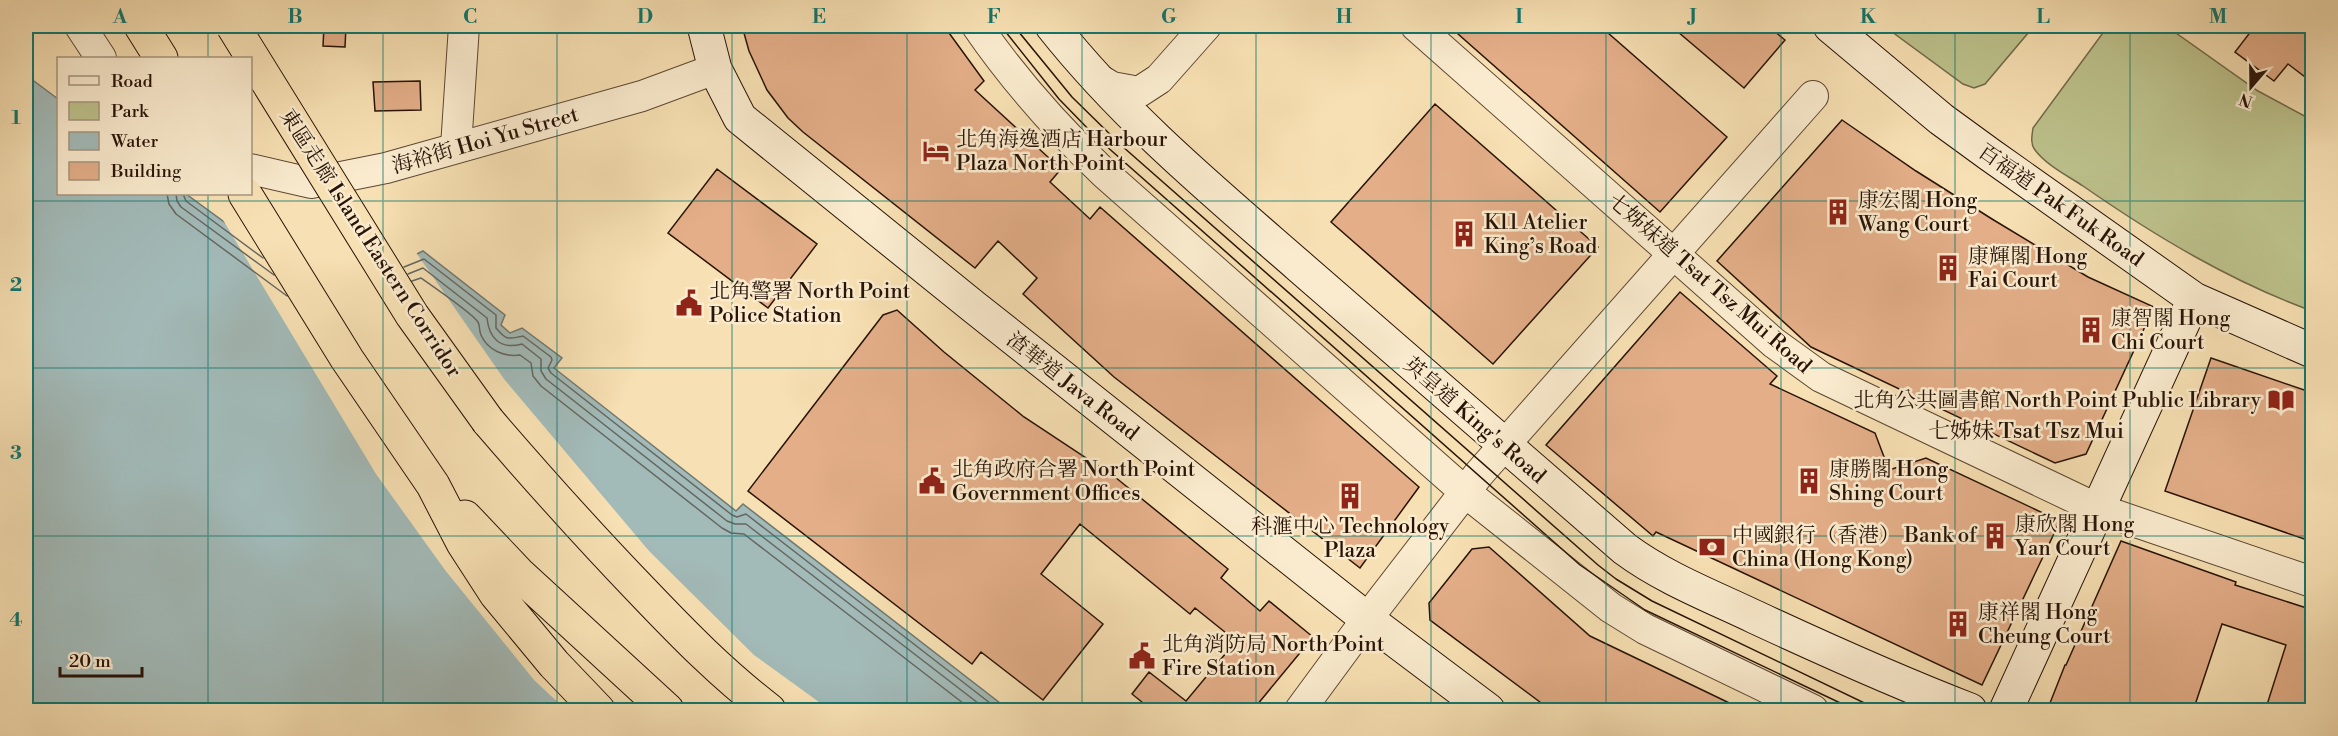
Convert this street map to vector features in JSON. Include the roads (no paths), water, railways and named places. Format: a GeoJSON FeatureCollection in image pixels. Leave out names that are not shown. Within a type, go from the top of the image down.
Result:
{"type":"FeatureCollection","features":[{"type":"Feature","properties":{"kind":"highway"},"geometry":{"type":"LineString","coordinates":[[141,26],[160,57]]}},
{"type":"Feature","properties":{"kind":"highway","name":"東區走廊 Island Eastern Corridor"},"geometry":{"type":"LineString","coordinates":[[233,26],[412,315],[488,421],[572,518],[685,637],[728,678],[769,711]]}},
{"type":"Feature","properties":{"kind":"highway"},"geometry":{"type":"LineString","coordinates":[[246,195],[347,359],[434,485],[464,543],[496,594],[554,664],[598,711]]}},
{"type":"Feature","properties":{"kind":"highway"},"geometry":{"type":"LineString","coordinates":[[434,485],[520,575],[667,711]]}},
{"type":"Feature","properties":{"kind":"main road","name":"渣華道 Java Road"},"geometry":{"type":"LineString","coordinates":[[704,26],[715,69],[740,118],[1367,619],[1488,711]]}},
{"type":"Feature","properties":{"kind":"main road","name":"英皇道 King's Road"},"geometry":{"type":"LineString","coordinates":[[1052,26],[1096,77],[1154,138],[1504,445],[1644,563],[1891,680],[1970,711]]}},
{"type":"Feature","properties":{"kind":"main road","name":"百福道 Pak Fuk Road"},"geometry":{"type":"LineString","coordinates":[[1830,26],[1960,133],[2194,299],[2313,351]]}},
{"type":"Feature","properties":{"kind":"main road"},"geometry":{"type":"LineString","coordinates":[[2006,711],[2194,299]]}},
{"type":"Feature","properties":{"kind":"street"},"geometry":{"type":"LineString","coordinates":[[80,26],[100,57]]}},
{"type":"Feature","properties":{"kind":"street"},"geometry":{"type":"LineString","coordinates":[[456,147],[464,26]]}},
{"type":"Feature","properties":{"kind":"street"},"geometry":{"type":"LineString","coordinates":[[977,26],[1055,126],[1104,173],[1465,492],[1611,608],[1645,629],[1813,711]]}},
{"type":"Feature","properties":{"kind":"street"},"geometry":{"type":"LineString","coordinates":[[1096,77],[1112,87],[1139,92],[1159,79],[1206,26]]}},
{"type":"Feature","properties":{"kind":"street","name":"七姊妹道 Tsat Tsz Mui Road"},"geometry":{"type":"LineString","coordinates":[[1416,26],[1774,343],[1821,377],[2098,508],[2313,582]]}},
{"type":"Feature","properties":{"kind":"street","name":"海裕街 Hoi Yu Street"},"geometry":{"type":"LineString","coordinates":[[252,169],[311,183],[386,168],[642,96],[715,69]]}},
{"type":"Feature","properties":{"kind":"street"},"geometry":{"type":"LineString","coordinates":[[1300,711],[1367,619],[1504,445],[1813,96]]}},
{"type":"Feature","properties":{"kind":"water"},"geometry":{"type":"Polygon","coordinates":[[[26,75],[57,98],[57,195],[187,195],[328,298],[423,251],[505,315],[501,325],[510,333],[522,328],[562,358],[554,368],[736,511],[743,504],[1009,710],[26,710],[26,75]]]}},
{"type":"Feature","properties":{"kind":"tram line"},"geometry":{"type":"LineString","coordinates":[[1001,26],[1059,99],[1096,137],[1580,565],[1645,610],[1855,710]]}},
{"type":"Feature","properties":{"kind":"tram line"},"geometry":{"type":"LineString","coordinates":[[1014,26],[1072,97],[1122,146],[1598,565],[1652,601],[1879,710]]}},
{"type":"Feature","properties":{"kind":"place","name":"北角海逸酒店 Harbour Plaza North Point"},"geometry":{"type":"Point","coordinates":[936,151]}},
{"type":"Feature","properties":{"kind":"place","name":"康宏閣 Hong Wang Court"},"geometry":{"type":"Point","coordinates":[1838,212]}},
{"type":"Feature","properties":{"kind":"place","name":"K11 Atelier King’s Road"},"geometry":{"type":"Point","coordinates":[1464,234]}},
{"type":"Feature","properties":{"kind":"place","name":"康輝閣 Hong Fai Court"},"geometry":{"type":"Point","coordinates":[1948,268]}},
{"type":"Feature","properties":{"kind":"place","name":"北角警署 North Point Police Station"},"geometry":{"type":"Point","coordinates":[689,303]}},
{"type":"Feature","properties":{"kind":"place","name":"康智閣 Hong Chi Court"},"geometry":{"type":"Point","coordinates":[2091,330]}},
{"type":"Feature","properties":{"kind":"place","name":"北角公共圖書館 North Point Public Library"},"geometry":{"type":"Point","coordinates":[2281,400]}},
{"type":"Feature","properties":{"kind":"place","name":"北角政府合署 North Point Government Offices"},"geometry":{"type":"Point","coordinates":[932,481]}},
{"type":"Feature","properties":{"kind":"place","name":"康勝閣 Hong Shing Court"},"geometry":{"type":"Point","coordinates":[1809,481]}},
{"type":"Feature","properties":{"kind":"place","name":"科滙中心 Technology Plaza"},"geometry":{"type":"Point","coordinates":[1350,496]}},
{"type":"Feature","properties":{"kind":"place","name":"康欣閣 Hong Yan Court"},"geometry":{"type":"Point","coordinates":[1995,536]}},
{"type":"Feature","properties":{"kind":"place","name":"中國銀行（香港） Bank of China (Hong Kong)"},"geometry":{"type":"Point","coordinates":[1712,547]}},
{"type":"Feature","properties":{"kind":"place","name":"康祥閣 Hong Cheung Court"},"geometry":{"type":"Point","coordinates":[1958,624]}},
{"type":"Feature","properties":{"kind":"place","name":"北角消防局 North Point Fire Station"},"geometry":{"type":"Point","coordinates":[1142,656]}},
{"type":"Feature","properties":{"kind":"district","name":"七姊妹 Tsat Tsz Mui"},"geometry":{"type":"Point","coordinates":[2026,430]}}]}
